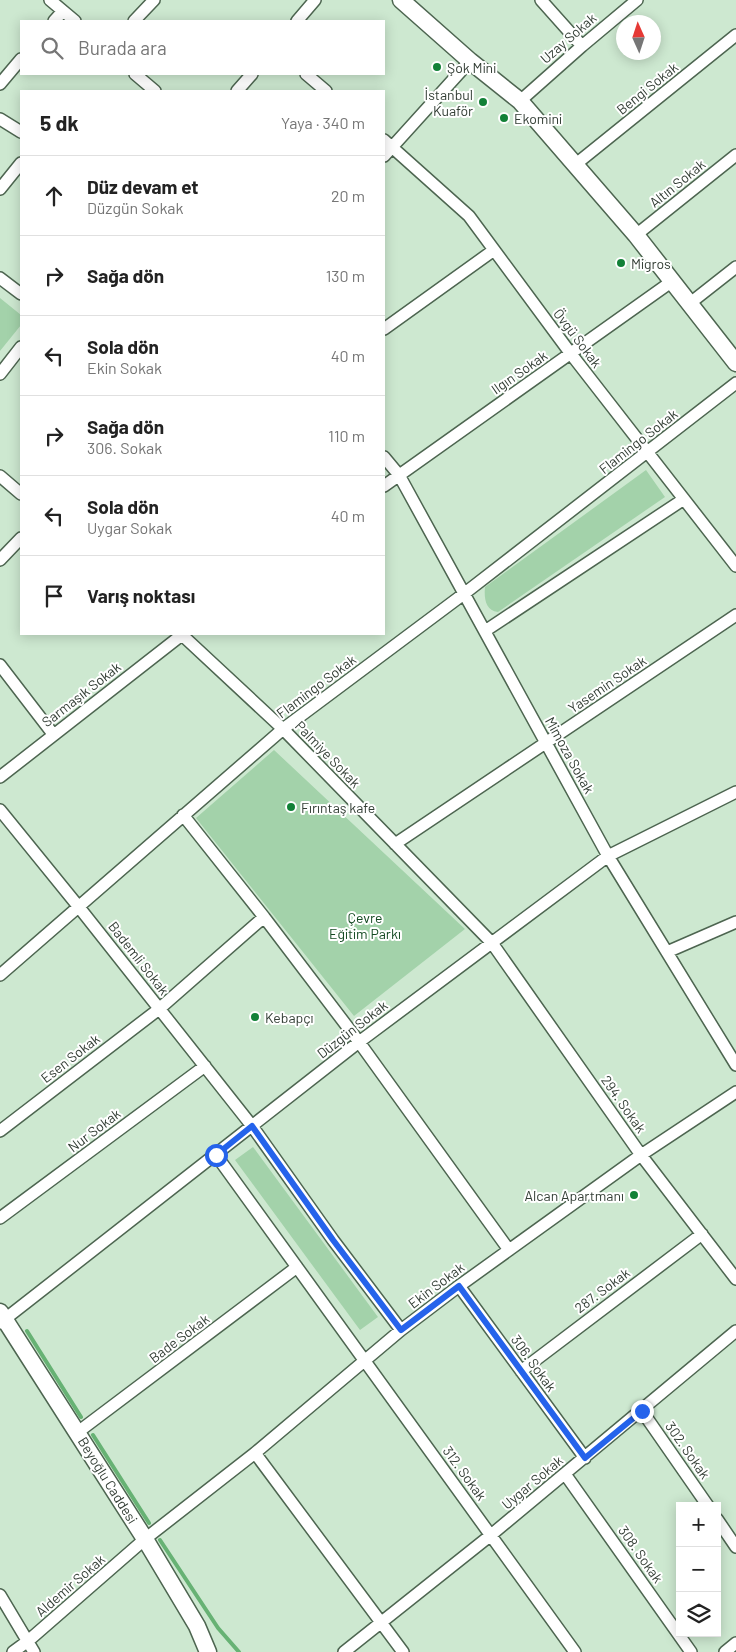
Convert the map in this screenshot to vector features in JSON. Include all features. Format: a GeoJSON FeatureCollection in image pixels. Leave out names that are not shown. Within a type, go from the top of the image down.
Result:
{"type":"FeatureCollection","features":[{"type":"Feature","properties":{"kind":"main road"},"geometry":{"type":"LineString","coordinates":[[410,3],[470,61],[520,101],[636,236],[736,363]]}},
{"type":"Feature","properties":{"kind":"main road","name":"Beyoğlu Caddesi"},"geometry":{"type":"LineString","coordinates":[[1,1318],[78,1432],[145,1539],[197,1626],[208,1652]]}},
{"type":"Feature","properties":{"kind":"street"},"geometry":{"type":"LineString","coordinates":[[50,0],[74,20]]}},
{"type":"Feature","properties":{"kind":"street"},"geometry":{"type":"LineString","coordinates":[[135,20],[154,0]]}},
{"type":"Feature","properties":{"kind":"street"},"geometry":{"type":"LineString","coordinates":[[298,20],[315,0]]}},
{"type":"Feature","properties":{"kind":"street"},"geometry":{"type":"LineString","coordinates":[[541,0],[582,46]]}},
{"type":"Feature","properties":{"kind":"street","name":"Uzay Sokak"},"geometry":{"type":"LineString","coordinates":[[520,101],[637,0]]}},
{"type":"Feature","properties":{"kind":"street"},"geometry":{"type":"LineString","coordinates":[[55,20],[63,11]]}},
{"type":"Feature","properties":{"kind":"street","name":"Bengi Sokak"},"geometry":{"type":"LineString","coordinates":[[576,164],[736,36]]}},
{"type":"Feature","properties":{"kind":"street"},"geometry":{"type":"LineString","coordinates":[[0,84],[20,60]]}},
{"type":"Feature","properties":{"kind":"street"},"geometry":{"type":"LineString","coordinates":[[388,143],[470,61]]}},
{"type":"Feature","properties":{"kind":"street"},"geometry":{"type":"LineString","coordinates":[[136,75],[154,90]]}},
{"type":"Feature","properties":{"kind":"street"},"geometry":{"type":"LineString","coordinates":[[238,90],[251,75]]}},
{"type":"Feature","properties":{"kind":"street"},"geometry":{"type":"LineString","coordinates":[[307,75],[325,90]]}},
{"type":"Feature","properties":{"kind":"street"},"geometry":{"type":"LineString","coordinates":[[0,119],[20,131]]}},
{"type":"Feature","properties":{"kind":"street","name":"Övgü Sokak"},"geometry":{"type":"LineString","coordinates":[[388,143],[469,216],[570,354],[736,566]]}},
{"type":"Feature","properties":{"kind":"street","name":"Altın Sokak"},"geometry":{"type":"LineString","coordinates":[[636,236],[736,155]]}},
{"type":"Feature","properties":{"kind":"street"},"geometry":{"type":"LineString","coordinates":[[0,189],[20,164]]}},
{"type":"Feature","properties":{"kind":"street"},"geometry":{"type":"LineString","coordinates":[[385,326],[494,250]]}},
{"type":"Feature","properties":{"kind":"street"},"geometry":{"type":"LineString","coordinates":[[689,304],[736,267]]}},
{"type":"Feature","properties":{"kind":"street"},"geometry":{"type":"LineString","coordinates":[[0,278],[20,293]]}},
{"type":"Feature","properties":{"kind":"street","name":"Ilgın Sokak"},"geometry":{"type":"LineString","coordinates":[[385,485],[671,282]]}},
{"type":"Feature","properties":{"kind":"street"},"geometry":{"type":"LineString","coordinates":[[0,374],[20,348]]}},
{"type":"Feature","properties":{"kind":"street","name":"Flamingo Sokak"},"geometry":{"type":"LineString","coordinates":[[0,975],[283,729],[648,453],[736,384]]}},
{"type":"Feature","properties":{"kind":"street","name":"Mimoza Sokak"},"geometry":{"type":"LineString","coordinates":[[385,459],[399,475],[608,856],[736,1065]]}},
{"type":"Feature","properties":{"kind":"street"},"geometry":{"type":"LineString","coordinates":[[0,476],[20,493]]}},
{"type":"Feature","properties":{"kind":"street"},"geometry":{"type":"LineString","coordinates":[[485,631],[684,499]]}},
{"type":"Feature","properties":{"kind":"street"},"geometry":{"type":"LineString","coordinates":[[0,560],[20,539]]}},
{"type":"Feature","properties":{"kind":"street","name":"Yasemin Sokak"},"geometry":{"type":"LineString","coordinates":[[395,844],[736,615]]}},
{"type":"Feature","properties":{"kind":"street","name":"Sarmaşık Sokak"},"geometry":{"type":"LineString","coordinates":[[0,777],[181,635]]}},
{"type":"Feature","properties":{"kind":"street","name":"Palmiye Sokak"},"geometry":{"type":"LineString","coordinates":[[183,635],[283,729],[492,942]]}},
{"type":"Feature","properties":{"kind":"street"},"geometry":{"type":"LineString","coordinates":[[0,666],[53,734]]}},
{"type":"Feature","properties":{"kind":"street","name":"Düzgün Sokak"},"geometry":{"type":"LineString","coordinates":[[1,1318],[216,1155],[359,1042],[608,856],[736,792]]}},
{"type":"Feature","properties":{"kind":"street","name":"Bademli Sokak"},"geometry":{"type":"LineString","coordinates":[[0,810],[252,1126],[333,1240],[401,1330]]}},
{"type":"Feature","properties":{"kind":"street"},"geometry":{"type":"LineString","coordinates":[[183,815],[264,917],[359,1042],[509,1250]]}},
{"type":"Feature","properties":{"kind":"street","name":"Esen Sokak"},"geometry":{"type":"LineString","coordinates":[[0,1131],[159,1008],[264,917]]}},
{"type":"Feature","properties":{"kind":"street"},"geometry":{"type":"LineString","coordinates":[[667,952],[736,922]]}},
{"type":"Feature","properties":{"kind":"street","name":"294. Sokak"},"geometry":{"type":"LineString","coordinates":[[492,942],[641,1154],[736,1279]]}},
{"type":"Feature","properties":{"kind":"street","name":"Nur Sokak"},"geometry":{"type":"LineString","coordinates":[[0,1218],[205,1066]]}},
{"type":"Feature","properties":{"kind":"street","name":"Ekin Sokak"},"geometry":{"type":"LineString","coordinates":[[145,1539],[256,1453],[401,1330],[459,1286],[641,1154],[736,1092]]}},
{"type":"Feature","properties":{"kind":"street","name":"312. Sokak"},"geometry":{"type":"LineString","coordinates":[[216,1155],[575,1652]]}},
{"type":"Feature","properties":{"kind":"street","name":"287. Sokak"},"geometry":{"type":"LineString","coordinates":[[521,1371],[702,1234]]}},
{"type":"Feature","properties":{"kind":"street","name":"Bade Sokak"},"geometry":{"type":"LineString","coordinates":[[78,1432],[297,1267]]}},
{"type":"Feature","properties":{"kind":"street","name":"306. Sokak"},"geometry":{"type":"LineString","coordinates":[[459,1286],[585,1458]]}},
{"type":"Feature","properties":{"kind":"street","name":"Uygar Sokak"},"geometry":{"type":"LineString","coordinates":[[344,1652],[491,1535],[736,1331]]}},
{"type":"Feature","properties":{"kind":"street","name":"302. Sokak"},"geometry":{"type":"LineString","coordinates":[[642,1411],[705,1502]]}},
{"type":"Feature","properties":{"kind":"street"},"geometry":{"type":"LineString","coordinates":[[256,1453],[404,1652]]}},
{"type":"Feature","properties":{"kind":"street","name":"308. Sokak"},"geometry":{"type":"LineString","coordinates":[[565,1474],[692,1652]]}},
{"type":"Feature","properties":{"kind":"street"},"geometry":{"type":"LineString","coordinates":[[721,1525],[736,1547]]}},
{"type":"Feature","properties":{"kind":"street","name":"Aldemir Sokak"},"geometry":{"type":"LineString","coordinates":[[13,1652],[145,1539]]}},
{"type":"Feature","properties":{"kind":"street"},"geometry":{"type":"LineString","coordinates":[[0,1595],[34,1652]]}},
{"type":"Feature","properties":{"kind":"green space"},"geometry":{"type":"Polygon","coordinates":[[[0,298],[20,314],[20,326],[0,351],[0,298]]]}},
{"type":"Feature","properties":{"kind":"green space"},"geometry":{"type":"Polygon","coordinates":[[[646,470],[665,497],[498,612],[490,609],[485,599],[485,587],[646,470]]]}},
{"type":"Feature","properties":{"kind":"green space","name":"Çevre Eğitim Parkı"},"geometry":{"type":"Polygon","coordinates":[[[274,750],[465,929],[354,1016],[196,818],[274,750]]]}},
{"type":"Feature","properties":{"kind":"green space"},"geometry":{"type":"Polygon","coordinates":[[[253,1147],[378,1317],[360,1330],[235,1160],[253,1147]]]}},
{"type":"Feature","properties":{"kind":"waterway"},"geometry":{"type":"LineString","coordinates":[[27,1331],[81,1417]]}},
{"type":"Feature","properties":{"kind":"waterway"},"geometry":{"type":"LineString","coordinates":[[93,1435],[149,1523]]}},
{"type":"Feature","properties":{"kind":"waterway"},"geometry":{"type":"LineString","coordinates":[[160,1540],[218,1628],[239,1652]]}},
{"type":"Feature","properties":{"kind":"place","name":"Şok Mini"},"geometry":{"type":"Point","coordinates":[437,67]}},
{"type":"Feature","properties":{"kind":"place","name":"İstanbul Kuaför"},"geometry":{"type":"Point","coordinates":[483,102]}},
{"type":"Feature","properties":{"kind":"place","name":"Ekomini"},"geometry":{"type":"Point","coordinates":[504,118]}},
{"type":"Feature","properties":{"kind":"place","name":"Migros"},"geometry":{"type":"Point","coordinates":[621,263]}},
{"type":"Feature","properties":{"kind":"place","name":"Fırıntaş kafe"},"geometry":{"type":"Point","coordinates":[291,807]}},
{"type":"Feature","properties":{"kind":"place","name":"Kebapçı"},"geometry":{"type":"Point","coordinates":[255,1017]}},
{"type":"Feature","properties":{"kind":"place","name":"Alcan Apartmanı"},"geometry":{"type":"Point","coordinates":[634,1195]}},
{"type":"Feature","properties":{"kind":"route"},"geometry":{"type":"LineString","coordinates":[[216,1155],[252,1126],[333,1240],[401,1330],[459,1286],[585,1458],[642,1411]]}}]}
